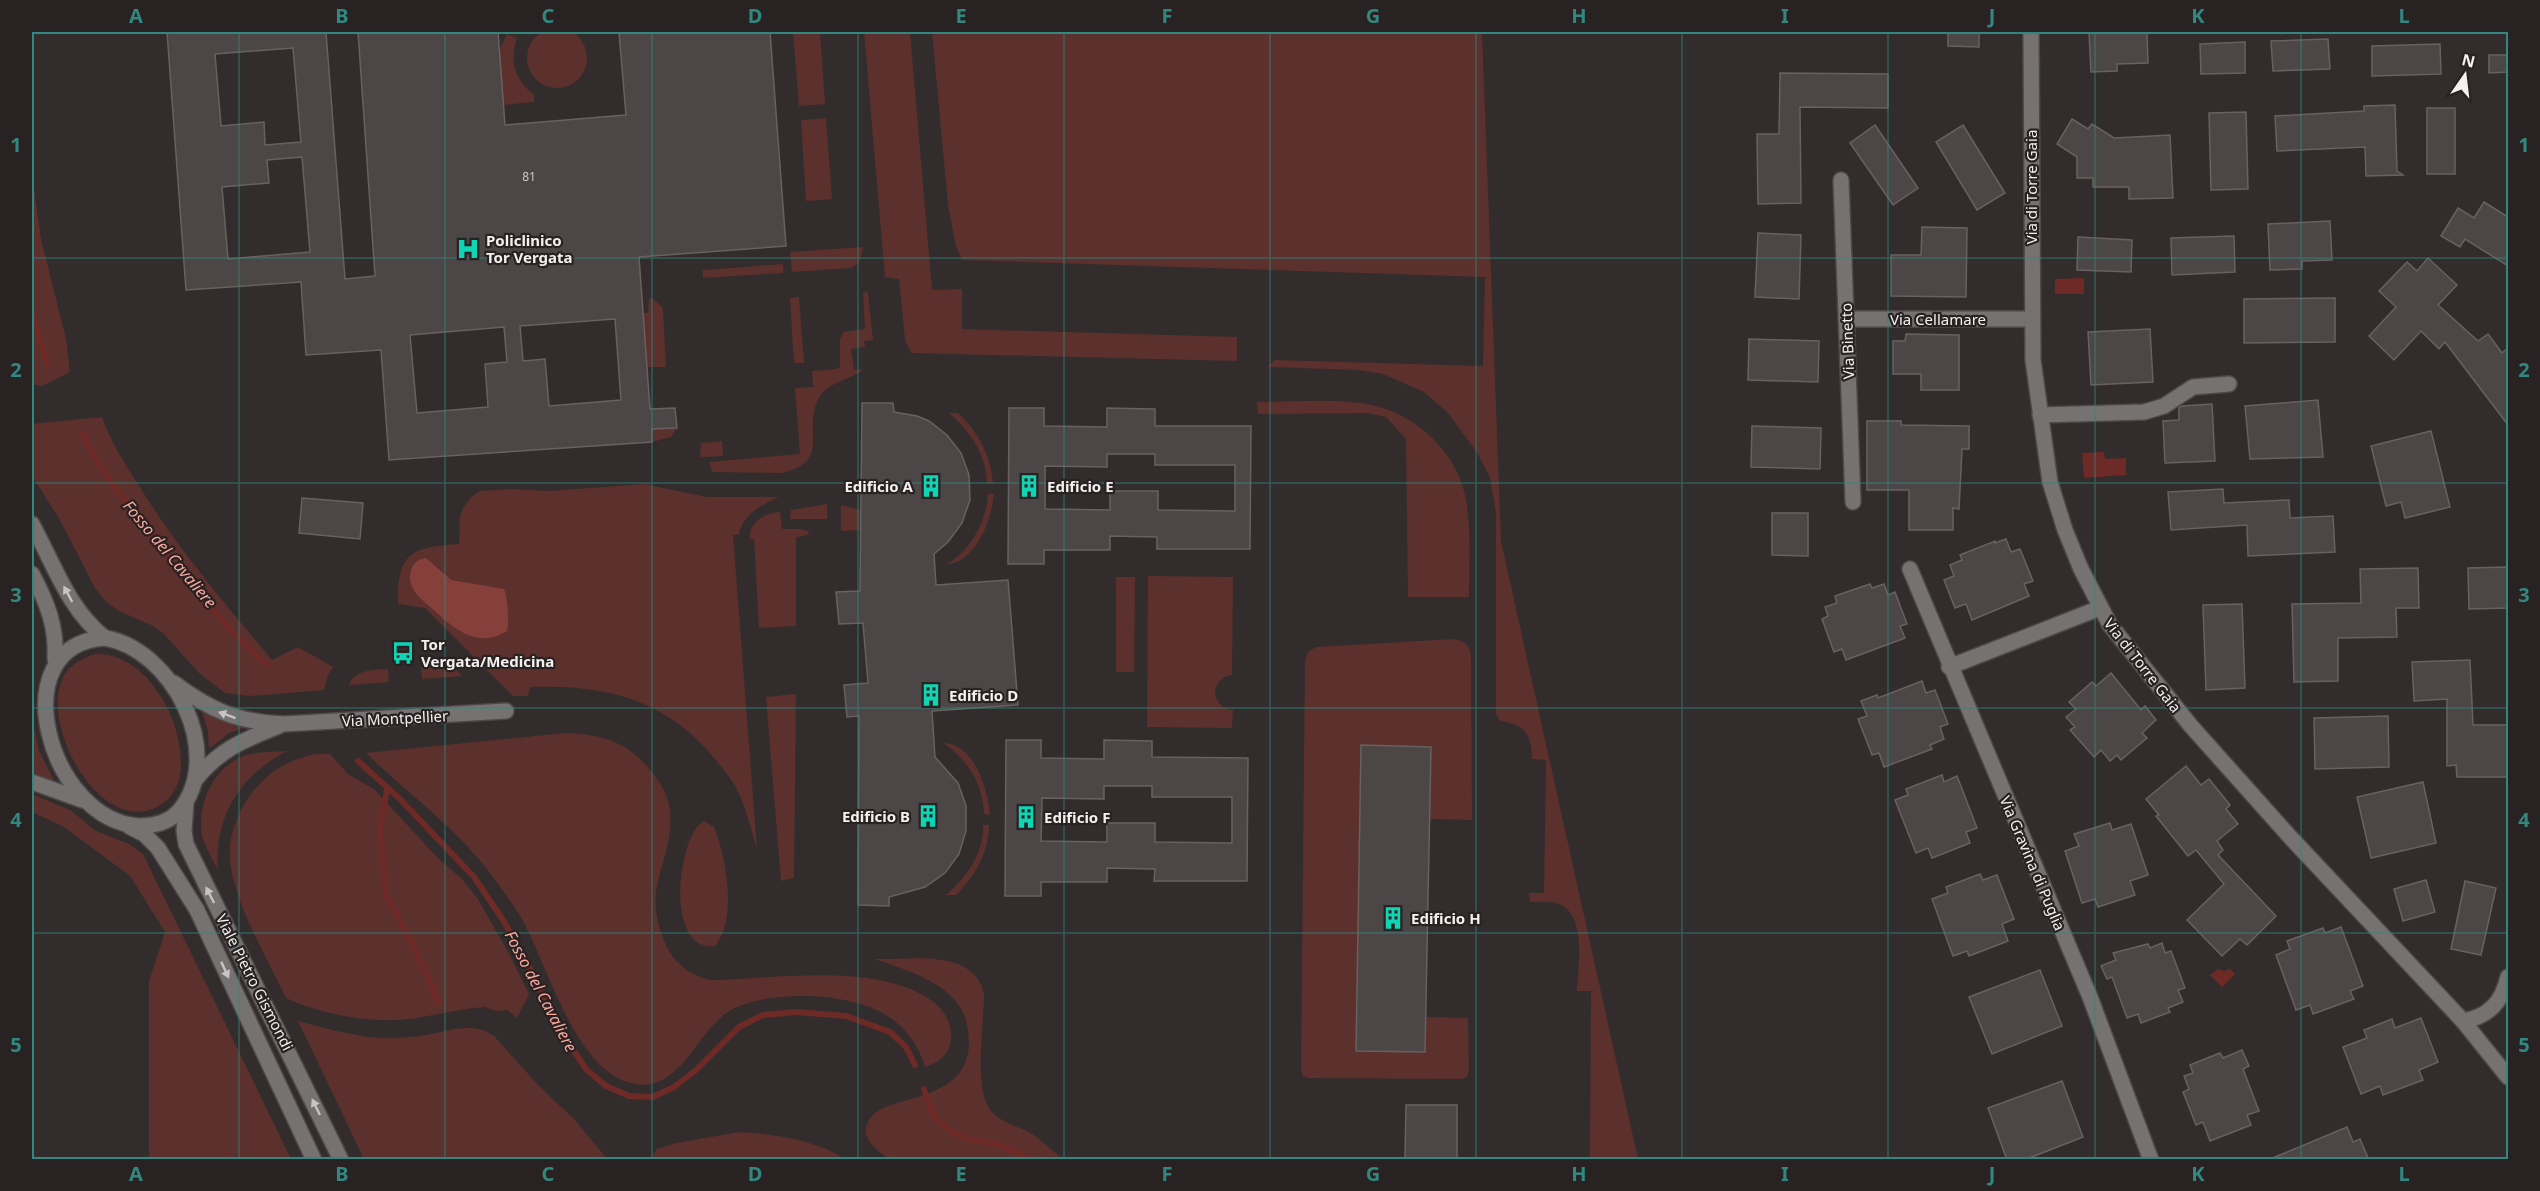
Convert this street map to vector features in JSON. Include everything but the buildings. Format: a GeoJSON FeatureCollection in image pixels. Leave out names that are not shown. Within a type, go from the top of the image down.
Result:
{"type":"FeatureCollection","features":[{"type":"Feature","properties":{"kind":"street","name":"Via di Torre Gaia"},"geometry":{"type":"LineString","coordinates":[[2031,32],[2032,360],[2050,482],[2059,514],[2100,608],[2144,669],[2219,758],[2463,1022],[2508,1077]]}},
{"type":"Feature","properties":{"kind":"street","name":"Via Binetto"},"geometry":{"type":"LineString","coordinates":[[1841,180],[1853,502]]}},
{"type":"Feature","properties":{"kind":"street","name":"Via Cellamare"},"geometry":{"type":"LineString","coordinates":[[1846,319],[2031,319]]}},
{"type":"Feature","properties":{"kind":"street"},"geometry":{"type":"LineString","coordinates":[[2040,415],[2144,412],[2164,406],[2193,387],[2229,384]]}},
{"type":"Feature","properties":{"kind":"street"},"geometry":{"type":"LineString","coordinates":[[32,524],[75,608],[105,638]]}},
{"type":"Feature","properties":{"kind":"street","name":"Via Gravina di Puglia"},"geometry":{"type":"LineString","coordinates":[[1910,569],[1949,667],[2090,998],[2151,1160]]}},
{"type":"Feature","properties":{"kind":"street"},"geometry":{"type":"LineString","coordinates":[[32,574],[52,618],[56,640],[55,659],[47,678],[43,701],[46,729],[56,759],[69,783],[84,800]]}},
{"type":"Feature","properties":{"kind":"street"},"geometry":{"type":"LineString","coordinates":[[1949,667],[2100,608]]}},
{"type":"Feature","properties":{"kind":"street"},"geometry":{"type":"LineString","coordinates":[[32,782],[84,800],[122,824],[148,826],[161,823],[177,813],[186,802],[193,782],[197,754],[194,728],[186,708],[165,676],[136,649],[121,641],[105,638],[76,644],[55,659]]}},
{"type":"Feature","properties":{"kind":"street","name":"Via Montpellier"},"geometry":{"type":"LineString","coordinates":[[165,676],[199,701],[221,713],[257,723],[284,724],[506,711]]}},
{"type":"Feature","properties":{"kind":"street"},"geometry":{"type":"LineString","coordinates":[[32,721],[43,701]]}},
{"type":"Feature","properties":{"kind":"street","name":"Via Montpellier"},"geometry":{"type":"LineString","coordinates":[[193,782],[213,759],[228,748],[284,724]]}},
{"type":"Feature","properties":{"kind":"street","name":"Viale Pietro Gismondi"},"geometry":{"type":"LineString","coordinates":[[186,802],[184,831],[186,844],[341,1160]]}},
{"type":"Feature","properties":{"kind":"street","name":"Viale Pietro Gismondi"},"geometry":{"type":"LineString","coordinates":[[122,824],[144,834],[158,848],[197,910],[314,1160]]}},
{"type":"Feature","properties":{"kind":"street"},"geometry":{"type":"LineString","coordinates":[[2463,1022],[2482,1017],[2493,1009],[2501,997],[2508,976]]}},
{"type":"Feature","properties":{"kind":"shaded area"},"geometry":{"type":"Polygon","coordinates":[[[557,28],[578,37],[587,58],[578,79],[557,88],[536,79],[527,58],[536,37],[557,28]]]}},
{"type":"Feature","properties":{"kind":"shaded area"},"geometry":{"type":"Polygon","coordinates":[[[793,32],[820,32],[825,104],[799,106],[793,32]]]}},
{"type":"Feature","properties":{"kind":"shaded area"},"geometry":{"type":"Polygon","coordinates":[[[864,32],[910,32],[932,290],[962,289],[962,329],[1237,337],[1237,361],[911,353],[905,340],[899,279],[885,277],[864,32]]]}},
{"type":"Feature","properties":{"kind":"shaded area"},"geometry":{"type":"Polygon","coordinates":[[[932,32],[1482,32],[1501,541],[1638,1159],[1590,1159],[1591,991],[1577,991],[1579,943],[1577,930],[1568,910],[1559,904],[1530,902],[1529,893],[1544,893],[1546,760],[1532,759],[1530,743],[1525,732],[1516,725],[1500,721],[1496,714],[1496,513],[1490,477],[1476,451],[1448,413],[1424,392],[1383,374],[1358,370],[1268,367],[1274,360],[1483,366],[1485,277],[962,260],[956,246],[948,205],[932,32]]]}},
{"type":"Feature","properties":{"kind":"shaded area"},"geometry":{"type":"Polygon","coordinates":[[[507,34],[517,38],[514,54],[515,70],[522,83],[534,95],[534,102],[503,105],[499,51],[507,34]]]}},
{"type":"Feature","properties":{"kind":"shaded area"},"geometry":{"type":"Polygon","coordinates":[[[826,118],[832,199],[806,201],[801,120],[826,118]]]}},
{"type":"Feature","properties":{"kind":"shaded area"},"geometry":{"type":"Polygon","coordinates":[[[32,174],[41,239],[66,339],[70,372],[42,386],[32,384],[32,174]]]}},
{"type":"Feature","properties":{"kind":"shaded area"},"geometry":{"type":"Polygon","coordinates":[[[864,247],[859,263],[851,268],[792,272],[790,252],[864,247]]]}},
{"type":"Feature","properties":{"kind":"shaded area"},"geometry":{"type":"Polygon","coordinates":[[[783,264],[783,273],[703,278],[703,270],[783,264]]]}},
{"type":"Feature","properties":{"kind":"shaded area"},"geometry":{"type":"Polygon","coordinates":[[[2084,278],[2084,294],[2055,294],[2055,279],[2084,278]]]}},
{"type":"Feature","properties":{"kind":"shaded area"},"geometry":{"type":"Polygon","coordinates":[[[868,292],[873,340],[864,341],[865,347],[851,349],[854,370],[864,369],[825,390],[821,395],[815,407],[812,451],[807,460],[798,467],[782,473],[712,472],[709,462],[800,454],[795,388],[813,387],[812,371],[840,367],[840,339],[843,332],[865,329],[863,293],[868,292]]]}},
{"type":"Feature","properties":{"kind":"shaded area"},"geometry":{"type":"Polygon","coordinates":[[[799,297],[804,363],[794,363],[790,298],[799,297]]]}},
{"type":"Feature","properties":{"kind":"shaded area"},"geometry":{"type":"Polygon","coordinates":[[[649,298],[663,308],[666,367],[647,367],[643,313],[648,313],[649,298]]]}},
{"type":"Feature","properties":{"kind":"shaded area"},"geometry":{"type":"Polygon","coordinates":[[[1326,401],[1367,404],[1403,416],[1419,426],[1445,453],[1463,486],[1467,505],[1469,539],[1469,597],[1408,597],[1406,439],[1386,417],[1368,413],[1258,414],[1257,402],[1326,401]]]}},
{"type":"Feature","properties":{"kind":"shaded area"},"geometry":{"type":"Polygon","coordinates":[[[949,413],[958,413],[972,428],[990,463],[993,483],[987,483],[984,462],[976,444],[964,427],[949,413]]]}},
{"type":"Feature","properties":{"kind":"shaded area"},"geometry":{"type":"Polygon","coordinates":[[[102,417],[119,454],[156,512],[220,598],[272,660],[298,647],[333,667],[324,690],[250,696],[225,693],[200,674],[164,634],[106,602],[95,588],[60,520],[32,476],[32,424],[102,417]]]}},
{"type":"Feature","properties":{"kind":"shaded area"},"geometry":{"type":"Polygon","coordinates":[[[677,428],[671,437],[652,442],[652,429],[677,428]]]}},
{"type":"Feature","properties":{"kind":"shaded area"},"geometry":{"type":"Polygon","coordinates":[[[722,441],[723,456],[700,457],[701,443],[722,441]]]}},
{"type":"Feature","properties":{"kind":"shaded area"},"geometry":{"type":"Polygon","coordinates":[[[2104,452],[2105,459],[2126,458],[2126,475],[2084,478],[2082,453],[2104,452]]]}},
{"type":"Feature","properties":{"kind":"shaded area"},"geometry":{"type":"Polygon","coordinates":[[[644,484],[707,497],[779,497],[754,511],[741,527],[739,534],[733,535],[757,849],[744,806],[733,783],[695,738],[675,722],[632,699],[608,693],[557,687],[530,687],[528,696],[513,696],[425,608],[398,604],[398,587],[404,563],[410,556],[429,547],[459,544],[460,517],[463,508],[471,497],[480,491],[512,489],[550,491],[644,484]]]}},
{"type":"Feature","properties":{"kind":"shaded area"},"geometry":{"type":"Polygon","coordinates":[[[988,494],[994,494],[990,516],[980,538],[966,556],[946,565],[963,552],[976,534],[984,515],[988,494]]]}},
{"type":"Feature","properties":{"kind":"shaded area"},"geometry":{"type":"Polygon","coordinates":[[[827,504],[827,519],[790,519],[791,510],[827,504]]]}},
{"type":"Feature","properties":{"kind":"shaded area"},"geometry":{"type":"Polygon","coordinates":[[[841,505],[861,510],[860,530],[841,531],[841,505]]]}},
{"type":"Feature","properties":{"kind":"shaded area"},"geometry":{"type":"Polygon","coordinates":[[[780,512],[782,529],[801,529],[808,531],[809,535],[796,537],[796,626],[759,628],[754,539],[750,539],[750,533],[755,523],[763,516],[780,512]]]}},
{"type":"Feature","properties":{"kind":"shaded area"},"geometry":{"type":"Polygon","coordinates":[[[426,558],[451,580],[504,589],[508,610],[507,631],[486,638],[468,635],[450,624],[424,601],[412,587],[410,575],[416,562],[426,558]]]}},
{"type":"Feature","properties":{"kind":"shaded area"},"geometry":{"type":"Polygon","coordinates":[[[1148,576],[1233,577],[1232,675],[1219,682],[1215,693],[1220,704],[1233,710],[1232,728],[1147,727],[1148,576]]]}},
{"type":"Feature","properties":{"kind":"shaded area"},"geometry":{"type":"Polygon","coordinates":[[[1116,577],[1135,577],[1134,672],[1116,672],[1116,577]]]}},
{"type":"Feature","properties":{"kind":"shaded area"},"geometry":{"type":"Polygon","coordinates":[[[1454,639],[1466,644],[1471,655],[1472,820],[1430,819],[1430,747],[1362,745],[1357,1051],[1425,1052],[1425,1017],[1468,1018],[1469,1070],[1467,1077],[1461,1079],[1308,1078],[1303,1076],[1301,1071],[1305,661],[1308,652],[1316,647],[1454,639]]]}},
{"type":"Feature","properties":{"kind":"shaded area"},"geometry":{"type":"Polygon","coordinates":[[[95,654],[115,657],[133,666],[163,699],[173,720],[179,742],[181,764],[178,783],[170,797],[157,807],[135,812],[114,805],[95,790],[78,769],[66,744],[59,718],[58,694],[68,670],[86,657],[95,654]]]}},
{"type":"Feature","properties":{"kind":"shaded area"},"geometry":{"type":"Polygon","coordinates":[[[421,667],[455,668],[462,676],[422,679],[421,667]]]}},
{"type":"Feature","properties":{"kind":"shaded area"},"geometry":{"type":"Polygon","coordinates":[[[388,669],[389,682],[349,685],[360,673],[388,669]]]}},
{"type":"Feature","properties":{"kind":"shaded area"},"geometry":{"type":"Polygon","coordinates":[[[796,694],[794,878],[781,881],[766,697],[796,694]]]}},
{"type":"Feature","properties":{"kind":"shaded area"},"geometry":{"type":"Polygon","coordinates":[[[202,711],[233,725],[246,727],[229,733],[209,749],[208,732],[202,711]]]}},
{"type":"Feature","properties":{"kind":"shaded area"},"geometry":{"type":"Polygon","coordinates":[[[34,727],[39,751],[55,782],[32,775],[34,727]]]}},
{"type":"Feature","properties":{"kind":"shaded area"},"geometry":{"type":"Polygon","coordinates":[[[566,733],[599,737],[627,749],[649,768],[664,791],[669,804],[670,830],[656,891],[656,907],[666,945],[679,964],[690,972],[711,980],[824,975],[882,981],[908,988],[931,1000],[946,1017],[951,1039],[943,1057],[925,1067],[916,1046],[907,1033],[889,1017],[873,1009],[833,998],[788,996],[747,1003],[731,1010],[708,1031],[677,1069],[651,1084],[635,1084],[614,1076],[596,1061],[580,1040],[567,1016],[523,921],[487,869],[444,823],[366,753],[566,733]]]}},
{"type":"Feature","properties":{"kind":"shaded area"},"geometry":{"type":"Polygon","coordinates":[[[943,743],[954,745],[971,759],[982,781],[990,815],[984,814],[981,793],[967,765],[943,743]]]}},
{"type":"Feature","properties":{"kind":"shaded area"},"geometry":{"type":"Polygon","coordinates":[[[287,751],[256,772],[234,799],[221,832],[218,870],[202,836],[202,812],[209,790],[222,770],[241,757],[287,751]]]}},
{"type":"Feature","properties":{"kind":"shaded area"},"geometry":{"type":"Polygon","coordinates":[[[315,754],[330,754],[348,774],[375,790],[437,857],[462,879],[478,899],[529,994],[517,1018],[507,1010],[495,1011],[485,1007],[409,1019],[370,1020],[326,1012],[286,998],[252,929],[237,892],[232,874],[230,843],[240,812],[254,789],[277,769],[315,754]]]}},
{"type":"Feature","properties":{"kind":"shaded area"},"geometry":{"type":"Polygon","coordinates":[[[32,794],[72,811],[94,830],[129,844],[143,854],[291,1159],[149,1159],[149,981],[165,932],[130,876],[64,827],[32,812],[32,794]]]}},
{"type":"Feature","properties":{"kind":"shaded area"},"geometry":{"type":"Polygon","coordinates":[[[704,821],[714,827],[726,871],[728,888],[726,920],[715,946],[699,943],[688,931],[682,913],[680,891],[687,847],[695,830],[704,821]]]}},
{"type":"Feature","properties":{"kind":"shaded area"},"geometry":{"type":"Polygon","coordinates":[[[983,825],[989,825],[987,845],[980,863],[956,895],[946,895],[973,864],[981,845],[983,825]]]}},
{"type":"Feature","properties":{"kind":"shaded area"},"geometry":{"type":"Polygon","coordinates":[[[922,958],[954,963],[967,969],[978,979],[984,993],[981,1074],[987,1104],[997,1117],[1032,1134],[1063,1159],[890,1160],[870,1143],[866,1126],[872,1116],[894,1104],[933,1092],[955,1078],[963,1068],[969,1042],[962,1011],[943,989],[916,974],[874,959],[922,958]]]}},
{"type":"Feature","properties":{"kind":"shaded area"},"geometry":{"type":"Polygon","coordinates":[[[2218,969],[2224,971],[2230,969],[2235,974],[2222,987],[2210,975],[2218,969]]]}},
{"type":"Feature","properties":{"kind":"shaded area"},"geometry":{"type":"Polygon","coordinates":[[[298,1021],[349,1034],[380,1038],[426,1035],[460,1028],[486,1031],[494,1036],[541,1088],[574,1119],[607,1159],[364,1159],[298,1021]]]}},
{"type":"Feature","properties":{"kind":"shaded area"},"geometry":{"type":"Polygon","coordinates":[[[740,1132],[807,1142],[845,1159],[650,1159],[657,1149],[676,1143],[740,1132]]]}},
{"type":"Feature","properties":{"kind":"waterway","name":"Fosso del Cavaliere"},"geometry":{"type":"LineString","coordinates":[[32,314],[47,363]]}},
{"type":"Feature","properties":{"kind":"waterway","name":"Fosso del Cavaliere"},"geometry":{"type":"LineString","coordinates":[[83,434],[115,488],[180,570],[222,620],[267,665]]}},
{"type":"Feature","properties":{"kind":"waterway","name":"Fosso del Cavaliere"},"geometry":{"type":"LineString","coordinates":[[358,761],[400,799],[474,877],[503,920],[534,976],[555,1023],[586,1069],[606,1086],[629,1096],[653,1097],[674,1087],[696,1070],[739,1027],[763,1015],[796,1012],[846,1016],[890,1032],[906,1047],[915,1065]]}},
{"type":"Feature","properties":{"kind":"waterway"},"geometry":{"type":"LineString","coordinates":[[387,789],[380,828],[386,895],[412,943],[439,1003]]}},
{"type":"Feature","properties":{"kind":"waterway","name":"Fosso del Cavaliere"},"geometry":{"type":"LineString","coordinates":[[924,1089],[934,1117],[949,1130],[971,1140],[993,1143],[1019,1153],[1028,1160]]}},
{"type":"Feature","properties":{"kind":"place","name":"Policlinico Tor Vergata"},"geometry":{"type":"Point","coordinates":[468,249]}},
{"type":"Feature","properties":{"kind":"place","name":"Edificio A"},"geometry":{"type":"Point","coordinates":[931,486]}},
{"type":"Feature","properties":{"kind":"place","name":"Edificio E"},"geometry":{"type":"Point","coordinates":[1029,486]}},
{"type":"Feature","properties":{"kind":"place","name":"Tor Vergata/Medicina"},"geometry":{"type":"Point","coordinates":[403,653]}},
{"type":"Feature","properties":{"kind":"place","name":"Edificio D"},"geometry":{"type":"Point","coordinates":[931,695]}},
{"type":"Feature","properties":{"kind":"place","name":"Edificio B"},"geometry":{"type":"Point","coordinates":[928,816]}},
{"type":"Feature","properties":{"kind":"place","name":"Edificio F"},"geometry":{"type":"Point","coordinates":[1026,817]}},
{"type":"Feature","properties":{"kind":"place","name":"Edificio H"},"geometry":{"type":"Point","coordinates":[1393,918]}}]}
